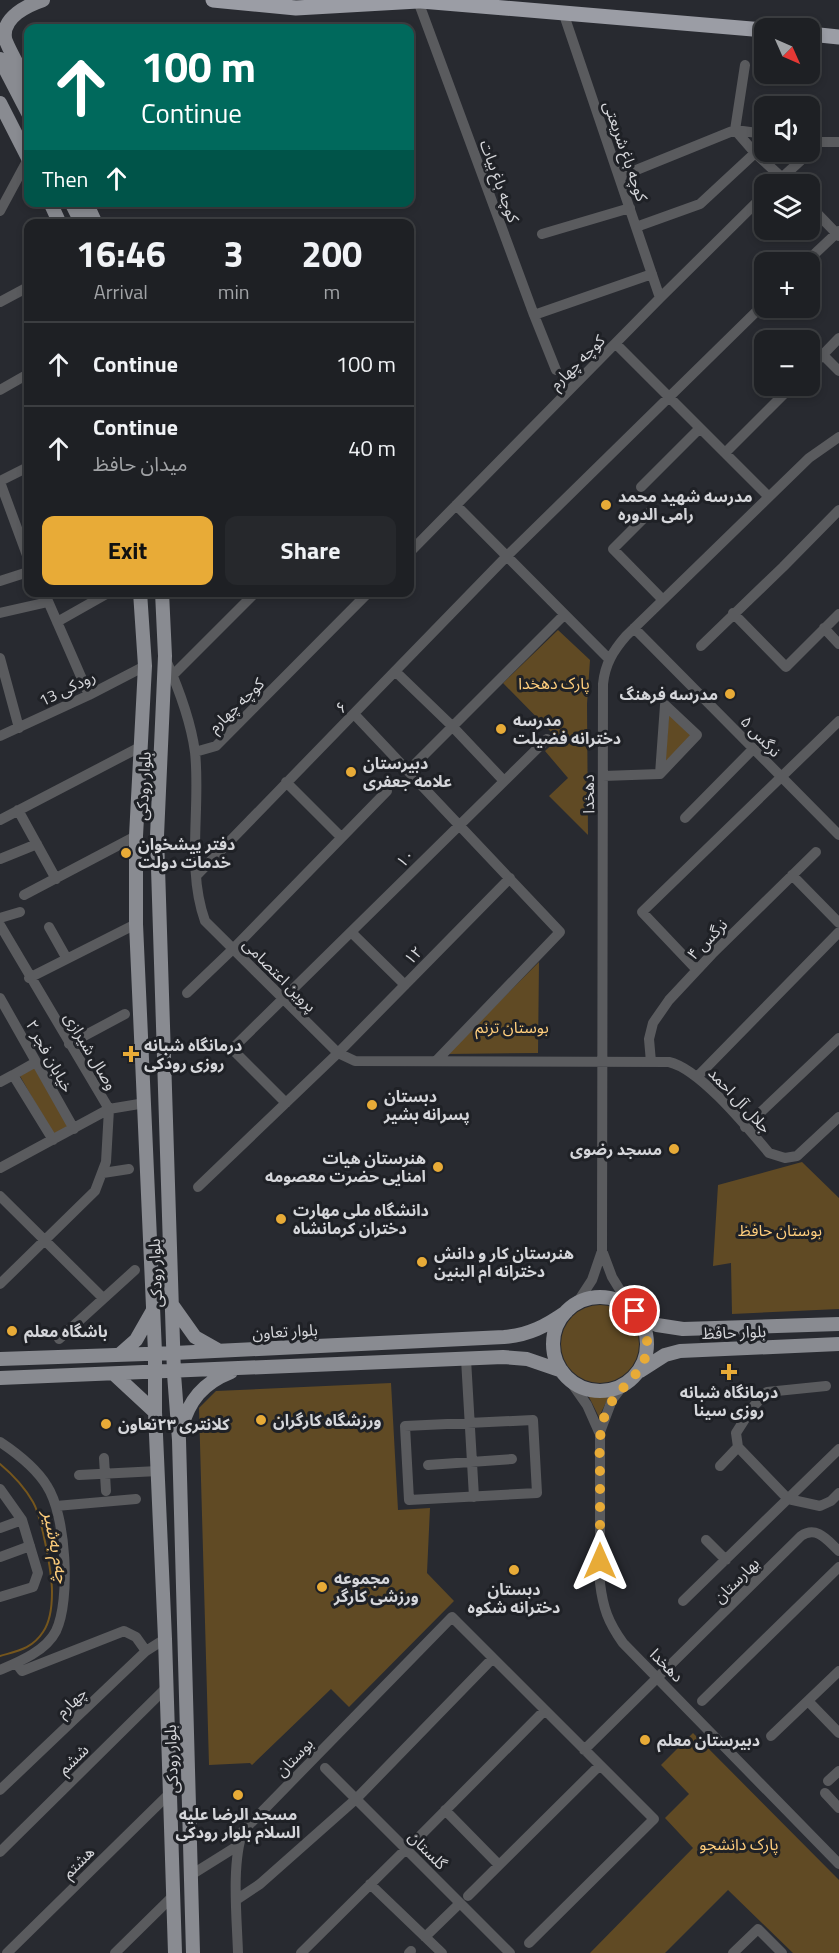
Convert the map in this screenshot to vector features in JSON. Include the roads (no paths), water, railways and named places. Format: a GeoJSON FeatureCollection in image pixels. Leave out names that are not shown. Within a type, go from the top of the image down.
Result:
{"type":"FeatureCollection","features":[{"type":"Feature","properties":{"kind":"highway"},"geometry":{"type":"LineString","coordinates":[[213,0],[296,8],[413,0],[564,15],[754,29]]}},
{"type":"Feature","properties":{"kind":"highway"},"geometry":{"type":"LineString","coordinates":[[820,35],[839,37]]}},
{"type":"Feature","properties":{"kind":"main road"},"geometry":{"type":"LineString","coordinates":[[5,38],[7,28],[16,14],[43,0]]}},
{"type":"Feature","properties":{"kind":"main road"},"geometry":{"type":"LineString","coordinates":[[0,20],[5,38],[24,77]]}},
{"type":"Feature","properties":{"kind":"main road"},"geometry":{"type":"LineString","coordinates":[[0,58],[24,106]]}},
{"type":"Feature","properties":{"kind":"main road"},"geometry":{"type":"LineString","coordinates":[[0,103],[24,151]]}},
{"type":"Feature","properties":{"kind":"main road","name":"بلوار رودکی"},"geometry":{"type":"LineString","coordinates":[[140,597],[146,666],[136,836],[136,924],[156,1372],[155,1412],[175,1953]]}},
{"type":"Feature","properties":{"kind":"main road","name":"بلوار رودکی"},"geometry":{"type":"LineString","coordinates":[[162,597],[165,657],[157,837],[174,1371],[179,1440],[193,1953]]}},
{"type":"Feature","properties":{"kind":"main road"},"geometry":{"type":"LineString","coordinates":[[136,836],[157,837]]}},
{"type":"Feature","properties":{"kind":"main road"},"geometry":{"type":"LineString","coordinates":[[0,1378],[519,1357],[539,1362],[584,1388],[608,1390],[631,1379],[643,1363],[647,1345],[646,1332],[634,1312],[614,1299],[602,1297],[589,1298],[571,1307],[557,1325],[553,1341],[555,1357],[565,1375]]}},
{"type":"Feature","properties":{"kind":"main road"},"geometry":{"type":"LineString","coordinates":[[172,1305],[195,1336],[204,1344],[220,1351]]}},
{"type":"Feature","properties":{"kind":"main road","name":"بلوار تعاون"},"geometry":{"type":"LineString","coordinates":[[0,1359],[155,1354],[516,1336],[540,1329],[571,1307]]}},
{"type":"Feature","properties":{"kind":"main road"},"geometry":{"type":"LineString","coordinates":[[119,1355],[136,1340],[153,1310]]}},
{"type":"Feature","properties":{"kind":"main road","name":"بلوار حافظ"},"geometry":{"type":"LineString","coordinates":[[634,1312],[657,1325],[683,1329],[839,1324]]}},
{"type":"Feature","properties":{"kind":"main road","name":"بلوار حافظ"},"geometry":{"type":"LineString","coordinates":[[631,1379],[656,1360],[680,1351],[839,1344]]}},
{"type":"Feature","properties":{"kind":"main road"},"geometry":{"type":"LineString","coordinates":[[179,1440],[188,1410],[202,1388],[221,1376],[245,1368]]}},
{"type":"Feature","properties":{"kind":"main road"},"geometry":{"type":"LineString","coordinates":[[114,1374],[155,1412]]}},
{"type":"Feature","properties":{"kind":"street","name":"کوچه باغ بیات"},"geometry":{"type":"LineString","coordinates":[[413,0],[556,370]]}},
{"type":"Feature","properties":{"kind":"street","name":"کوچه باغ شریعتی"},"geometry":{"type":"LineString","coordinates":[[564,15],[660,298]]}},
{"type":"Feature","properties":{"kind":"street"},"geometry":{"type":"LineString","coordinates":[[745,65],[735,130],[754,152]]}},
{"type":"Feature","properties":{"kind":"street"},"geometry":{"type":"LineString","coordinates":[[619,177],[735,130],[754,133]]}},
{"type":"Feature","properties":{"kind":"street"},"geometry":{"type":"LineString","coordinates":[[820,141],[839,142]]}},
{"type":"Feature","properties":{"kind":"street"},"geometry":{"type":"LineString","coordinates":[[636,227],[700,204],[754,154]]}},
{"type":"Feature","properties":{"kind":"street"},"geometry":{"type":"LineString","coordinates":[[763,162],[775,174]]}},
{"type":"Feature","properties":{"kind":"street"},"geometry":{"type":"LineString","coordinates":[[789,174],[800,162]]}},
{"type":"Feature","properties":{"kind":"street"},"geometry":{"type":"LineString","coordinates":[[0,211],[24,166]]}},
{"type":"Feature","properties":{"kind":"street","name":"کوچه چهارم"},"geometry":{"type":"LineString","coordinates":[[414,548],[754,206]]}},
{"type":"Feature","properties":{"kind":"street"},"geometry":{"type":"LineString","coordinates":[[542,234],[630,208]]}},
{"type":"Feature","properties":{"kind":"street"},"geometry":{"type":"LineString","coordinates":[[817,252],[838,233],[820,216]]}},
{"type":"Feature","properties":{"kind":"street"},"geometry":{"type":"LineString","coordinates":[[534,315],[652,274]]}},
{"type":"Feature","properties":{"kind":"street"},"geometry":{"type":"LineString","coordinates":[[0,302],[24,289]]}},
{"type":"Feature","properties":{"kind":"street","name":"۶"},"geometry":{"type":"LineString","coordinates":[[196,876],[286,782],[355,715],[506,557],[754,314]]}},
{"type":"Feature","properties":{"kind":"street"},"geometry":{"type":"LineString","coordinates":[[820,358],[839,339]]}},
{"type":"Feature","properties":{"kind":"street"},"geometry":{"type":"LineString","coordinates":[[616,344],[769,497]]}},
{"type":"Feature","properties":{"kind":"street"},"geometry":{"type":"LineString","coordinates":[[823,355],[839,371]]}},
{"type":"Feature","properties":{"kind":"street"},"geometry":{"type":"LineString","coordinates":[[0,390],[24,376]]}},
{"type":"Feature","properties":{"kind":"street"},"geometry":{"type":"LineString","coordinates":[[725,453],[782,396]]}},
{"type":"Feature","properties":{"kind":"street"},"geometry":{"type":"LineString","coordinates":[[641,487],[700,428]]}},
{"type":"Feature","properties":{"kind":"street","name":"دهخدا"},"geometry":{"type":"LineString","coordinates":[[602,1251],[603,684],[609,659],[634,628],[809,458],[839,437]]}},
{"type":"Feature","properties":{"kind":"street"},"geometry":{"type":"LineString","coordinates":[[24,469],[0,482],[5,509],[24,545]]}},
{"type":"Feature","properties":{"kind":"street"},"geometry":{"type":"LineString","coordinates":[[456,505],[609,659]]}},
{"type":"Feature","properties":{"kind":"street"},"geometry":{"type":"LineString","coordinates":[[652,510],[613,549],[663,600]]}},
{"type":"Feature","properties":{"kind":"street"},"geometry":{"type":"LineString","coordinates":[[700,646],[834,519],[839,510]]}},
{"type":"Feature","properties":{"kind":"street"},"geometry":{"type":"LineString","coordinates":[[0,580],[24,573]]}},
{"type":"Feature","properties":{"kind":"street"},"geometry":{"type":"LineString","coordinates":[[0,613],[46,597],[88,695]]}},
{"type":"Feature","properties":{"kind":"street"},"geometry":{"type":"LineString","coordinates":[[57,622],[101,597]]}},
{"type":"Feature","properties":{"kind":"street"},"geometry":{"type":"LineString","coordinates":[[173,675],[251,597]]}},
{"type":"Feature","properties":{"kind":"street","name":"کوچه چهارم"},"geometry":{"type":"LineString","coordinates":[[195,752],[216,746],[364,597]]}},
{"type":"Feature","properties":{"kind":"street"},"geometry":{"type":"LineString","coordinates":[[734,613],[786,668],[839,614]]}},
{"type":"Feature","properties":{"kind":"street"},"geometry":{"type":"LineString","coordinates":[[408,771],[564,615]]}},
{"type":"Feature","properties":{"kind":"street","name":"نرگس ۵"},"geometry":{"type":"LineString","coordinates":[[634,628],[781,778],[642,912],[697,970]]}},
{"type":"Feature","properties":{"kind":"street"},"geometry":{"type":"LineString","coordinates":[[824,628],[839,644]]}},
{"type":"Feature","properties":{"kind":"street","name":"پروین اعتصامی"},"geometry":{"type":"LineString","coordinates":[[165,657],[178,689],[195,752],[196,876],[198,903],[205,921],[338,1053],[355,1061],[602,1062]]}},
{"type":"Feature","properties":{"kind":"street"},"geometry":{"type":"LineString","coordinates":[[0,658],[19,728]]}},
{"type":"Feature","properties":{"kind":"street","name":"رودکی 13"},"geometry":{"type":"LineString","coordinates":[[0,736],[146,666]]}},
{"type":"Feature","properties":{"kind":"street"},"geometry":{"type":"LineString","coordinates":[[396,672],[504,781]]}},
{"type":"Feature","properties":{"kind":"street"},"geometry":{"type":"LineString","coordinates":[[603,776],[660,774],[698,735],[666,705],[660,774]]}},
{"type":"Feature","properties":{"kind":"street"},"geometry":{"type":"LineString","coordinates":[[355,715],[561,932],[436,1061]]}},
{"type":"Feature","properties":{"kind":"street"},"geometry":{"type":"LineString","coordinates":[[839,722],[781,778],[839,835]]}},
{"type":"Feature","properties":{"kind":"street","name":"۱۰"},"geometry":{"type":"LineString","coordinates":[[286,1103],[231,1049],[547,739]]}},
{"type":"Feature","properties":{"kind":"street"},"geometry":{"type":"LineString","coordinates":[[0,820],[142,746]]}},
{"type":"Feature","properties":{"kind":"street"},"geometry":{"type":"LineString","coordinates":[[685,818],[753,749]]}},
{"type":"Feature","properties":{"kind":"street"},"geometry":{"type":"LineString","coordinates":[[286,782],[341,837]]}},
{"type":"Feature","properties":{"kind":"street"},"geometry":{"type":"LineString","coordinates":[[187,993],[387,791]]}},
{"type":"Feature","properties":{"kind":"street"},"geometry":{"type":"LineString","coordinates":[[18,810],[56,879]]}},
{"type":"Feature","properties":{"kind":"street"},"geometry":{"type":"LineString","coordinates":[[24,896],[136,836]]}},
{"type":"Feature","properties":{"kind":"street"},"geometry":{"type":"LineString","coordinates":[[0,859],[37,844]]}},
{"type":"Feature","properties":{"kind":"street","name":"نرگس ۴"},"geometry":{"type":"LineString","coordinates":[[651,1062],[649,1039],[653,1023],[669,1000],[816,852]]}},
{"type":"Feature","properties":{"kind":"street"},"geometry":{"type":"LineString","coordinates":[[792,875],[839,923]]}},
{"type":"Feature","properties":{"kind":"street","name":"۱۲"},"geometry":{"type":"LineString","coordinates":[[198,1187],[338,1053],[510,878]]}},
{"type":"Feature","properties":{"kind":"street"},"geometry":{"type":"LineString","coordinates":[[0,918],[20,912]]}},
{"type":"Feature","properties":{"kind":"street"},"geometry":{"type":"LineString","coordinates":[[29,978],[136,924]]}},
{"type":"Feature","properties":{"kind":"street","name":"وصال شیرازی"},"geometry":{"type":"LineString","coordinates":[[0,925],[29,978],[109,1109],[103,1173],[95,1191],[0,1284]]}},
{"type":"Feature","properties":{"kind":"street"},"geometry":{"type":"LineString","coordinates":[[49,927],[67,959]]}},
{"type":"Feature","properties":{"kind":"street"},"geometry":{"type":"LineString","coordinates":[[351,932],[405,985]]}},
{"type":"Feature","properties":{"kind":"street"},"geometry":{"type":"LineString","coordinates":[[698,1076],[839,932]]}},
{"type":"Feature","properties":{"kind":"street","name":"خیابان فجر ۲"},"geometry":{"type":"LineString","coordinates":[[0,998],[74,1129]]}},
{"type":"Feature","properties":{"kind":"street"},"geometry":{"type":"LineString","coordinates":[[69,1044],[125,1014]]}},
{"type":"Feature","properties":{"kind":"street"},"geometry":{"type":"LineString","coordinates":[[745,1127],[839,1038]]}},
{"type":"Feature","properties":{"kind":"street"},"geometry":{"type":"LineString","coordinates":[[0,1082],[36,1062]]}},
{"type":"Feature","properties":{"kind":"street","name":"جلال آل احمد"},"geometry":{"type":"LineString","coordinates":[[602,1062],[669,1062],[680,1065],[698,1076],[769,1153],[785,1158],[797,1156],[839,1117]]}},
{"type":"Feature","properties":{"kind":"street"},"geometry":{"type":"LineString","coordinates":[[13,1075],[53,1140]]}},
{"type":"Feature","properties":{"kind":"street"},"geometry":{"type":"LineString","coordinates":[[0,1168],[109,1109],[144,1103]]}},
{"type":"Feature","properties":{"kind":"street"},"geometry":{"type":"LineString","coordinates":[[103,1173],[129,1169]]}},
{"type":"Feature","properties":{"kind":"street"},"geometry":{"type":"LineString","coordinates":[[0,1196],[103,1298]]}},
{"type":"Feature","properties":{"kind":"street"},"geometry":{"type":"LineString","coordinates":[[571,1307],[590,1285],[602,1251]]}},
{"type":"Feature","properties":{"kind":"street"},"geometry":{"type":"LineString","coordinates":[[602,1251],[612,1276],[634,1312]]}},
{"type":"Feature","properties":{"kind":"street"},"geometry":{"type":"LineString","coordinates":[[59,1339],[135,1270]]}},
{"type":"Feature","properties":{"kind":"street"},"geometry":{"type":"LineString","coordinates":[[466,1359],[474,1497]]}},
{"type":"Feature","properties":{"kind":"street"},"geometry":{"type":"LineString","coordinates":[[565,1375],[587,1405],[600,1432]]}},
{"type":"Feature","properties":{"kind":"street"},"geometry":{"type":"LineString","coordinates":[[600,1432],[612,1400],[631,1379]]}},
{"type":"Feature","properties":{"kind":"street"},"geometry":{"type":"LineString","coordinates":[[826,1386],[767,1392],[752,1408],[736,1433],[738,1447],[788,1499],[820,1506],[831,1501],[839,1493]]}},
{"type":"Feature","properties":{"kind":"street"},"geometry":{"type":"LineString","coordinates":[[533,1420],[537,1494],[409,1500],[405,1426],[468,1423],[533,1420]]}},
{"type":"Feature","properties":{"kind":"street","name":"دهخدا"},"geometry":{"type":"LineString","coordinates":[[600,1432],[600,1583],[610,1625],[623,1643],[839,1864]]}},
{"type":"Feature","properties":{"kind":"street"},"geometry":{"type":"LineString","coordinates":[[0,1442],[32,1468],[48,1487],[60,1523],[64,1557],[62,1611],[56,1632],[43,1647],[0,1670]]}},
{"type":"Feature","properties":{"kind":"street"},"geometry":{"type":"LineString","coordinates":[[720,1466],[738,1447]]}},
{"type":"Feature","properties":{"kind":"street"},"geometry":{"type":"LineString","coordinates":[[683,1601],[839,1449]]}},
{"type":"Feature","properties":{"kind":"street"},"geometry":{"type":"LineString","coordinates":[[104,1458],[106,1491]]}},
{"type":"Feature","properties":{"kind":"street"},"geometry":{"type":"LineString","coordinates":[[428,1465],[512,1460]]}},
{"type":"Feature","properties":{"kind":"street"},"geometry":{"type":"LineString","coordinates":[[78,1475],[158,1471]]}},
{"type":"Feature","properties":{"kind":"street"},"geometry":{"type":"LineString","coordinates":[[0,1597],[33,1587],[38,1573],[22,1521],[1,1489]]}},
{"type":"Feature","properties":{"kind":"street"},"geometry":{"type":"LineString","coordinates":[[56,1506],[136,1499]]}},
{"type":"Feature","properties":{"kind":"street"},"geometry":{"type":"LineString","coordinates":[[0,1528],[22,1521]]}},
{"type":"Feature","properties":{"kind":"street","name":"بهارستان"},"geometry":{"type":"LineString","coordinates":[[584,1750],[805,1533],[811,1531],[820,1534],[839,1551]]}},
{"type":"Feature","properties":{"kind":"street"},"geometry":{"type":"LineString","coordinates":[[705,1540],[726,1560]]}},
{"type":"Feature","properties":{"kind":"street"},"geometry":{"type":"LineString","coordinates":[[0,1557],[30,1546]]}},
{"type":"Feature","properties":{"kind":"street"},"geometry":{"type":"LineString","coordinates":[[702,1701],[839,1567]]}},
{"type":"Feature","properties":{"kind":"street","name":"بوستان"},"geometry":{"type":"LineString","coordinates":[[238,1953],[236,1900],[239,1845],[243,1831],[452,1617],[493,1658]]}},
{"type":"Feature","properties":{"kind":"street"},"geometry":{"type":"LineString","coordinates":[[16,1663],[22,1671],[124,1631],[136,1637],[146,1651]]}},
{"type":"Feature","properties":{"kind":"street","name":"چهارم"},"geometry":{"type":"LineString","coordinates":[[0,1790],[146,1651],[165,1639]]}},
{"type":"Feature","properties":{"kind":"street"},"geometry":{"type":"LineString","coordinates":[[236,1900],[260,1884],[356,1799],[493,1658],[654,1819],[529,1943]]}},
{"type":"Feature","properties":{"kind":"street"},"geometry":{"type":"LineString","coordinates":[[771,1736],[839,1671]]}},
{"type":"Feature","properties":{"kind":"street","name":"ششم"},"geometry":{"type":"LineString","coordinates":[[0,1852],[166,1688]]}},
{"type":"Feature","properties":{"kind":"street"},"geometry":{"type":"LineString","coordinates":[[808,1701],[839,1733]]}},
{"type":"Feature","properties":{"kind":"street"},"geometry":{"type":"LineString","coordinates":[[301,1953],[545,1710]]}},
{"type":"Feature","properties":{"kind":"street"},"geometry":{"type":"LineString","coordinates":[[425,1937],[600,1765]]}},
{"type":"Feature","properties":{"kind":"street","name":"گلستان"},"geometry":{"type":"LineString","coordinates":[[325,1767],[356,1799],[410,1845],[464,1900],[510,1953]]}},
{"type":"Feature","properties":{"kind":"street"},"geometry":{"type":"LineString","coordinates":[[828,1781],[839,1771]]}},
{"type":"Feature","properties":{"kind":"street","name":"هشتم"},"geometry":{"type":"LineString","coordinates":[[7,1953],[170,1793]]}},
{"type":"Feature","properties":{"kind":"street"},"geometry":{"type":"LineString","coordinates":[[825,1793],[839,1808]]}},
{"type":"Feature","properties":{"kind":"street"},"geometry":{"type":"LineString","coordinates":[[445,1810],[499,1865]]}},
{"type":"Feature","properties":{"kind":"street"},"geometry":{"type":"LineString","coordinates":[[191,1875],[239,1845]]}},
{"type":"Feature","properties":{"kind":"street"},"geometry":{"type":"LineString","coordinates":[[370,1884],[442,1953]]}},
{"type":"Feature","properties":{"kind":"street"},"geometry":{"type":"LineString","coordinates":[[114,1953],[173,1896]]}},
{"type":"Feature","properties":{"kind":"street"},"geometry":{"type":"LineString","coordinates":[[733,1953],[758,1929],[782,1953]]}},
{"type":"Feature","properties":{"kind":"waterway","name":"چەم بەشیر"},"geometry":{"type":"LineString","coordinates":[[0,1464],[22,1486],[33,1502],[46,1546],[52,1592],[49,1618],[39,1638],[24,1648],[0,1656]]}},
{"type":"Feature","properties":{"kind":"place","name":"مدرسه شهید محمد رامی الدوره"},"geometry":{"type":"Point","coordinates":[606,505]}},
{"type":"Feature","properties":{"kind":"place","name":"مدرسه فرهنگ"},"geometry":{"type":"Point","coordinates":[730,694]}},
{"type":"Feature","properties":{"kind":"place","name":"مدرسه دخترانه فضيلت"},"geometry":{"type":"Point","coordinates":[501,729]}},
{"type":"Feature","properties":{"kind":"place","name":"دبیرستان علامه جعفری"},"geometry":{"type":"Point","coordinates":[351,772]}},
{"type":"Feature","properties":{"kind":"place","name":"دفتر پیشخوان خدمات دولت"},"geometry":{"type":"Point","coordinates":[126,853]}},
{"type":"Feature","properties":{"kind":"place","name":"درمانگاه شبانه روزی رودکی"},"geometry":{"type":"Point","coordinates":[131,1054]}},
{"type":"Feature","properties":{"kind":"place","name":"دبستان پسرانه بشير"},"geometry":{"type":"Point","coordinates":[372,1105]}},
{"type":"Feature","properties":{"kind":"place","name":"مسجد رضوی"},"geometry":{"type":"Point","coordinates":[674,1149]}},
{"type":"Feature","properties":{"kind":"place","name":"هنرستان هیات امنایی حضرت معصومه"},"geometry":{"type":"Point","coordinates":[438,1167]}},
{"type":"Feature","properties":{"kind":"place","name":"دانشگاه ملی مهارت دختران کرمانشاه"},"geometry":{"type":"Point","coordinates":[281,1219]}},
{"type":"Feature","properties":{"kind":"place","name":"هنرستان کار و دانش دخترانه ام البنین"},"geometry":{"type":"Point","coordinates":[422,1262]}},
{"type":"Feature","properties":{"kind":"place","name":"باشگاه معلم"},"geometry":{"type":"Point","coordinates":[12,1331]}},
{"type":"Feature","properties":{"kind":"place","name":"درمانگاه شبانه روزی سینا"},"geometry":{"type":"Point","coordinates":[729,1372]}},
{"type":"Feature","properties":{"kind":"place","name":"ورزشگاه کارگران"},"geometry":{"type":"Point","coordinates":[261,1420]}},
{"type":"Feature","properties":{"kind":"place","name":"کلانتری ۲۳تعاون"},"geometry":{"type":"Point","coordinates":[106,1424]}},
{"type":"Feature","properties":{"kind":"place","name":"دبستان دخترانه شکوه"},"geometry":{"type":"Point","coordinates":[514,1570]}},
{"type":"Feature","properties":{"kind":"place","name":"مجموعه ورزشی کارگر"},"geometry":{"type":"Point","coordinates":[322,1587]}},
{"type":"Feature","properties":{"kind":"place","name":"دبیرستان معلم"},"geometry":{"type":"Point","coordinates":[645,1740]}},
{"type":"Feature","properties":{"kind":"place","name":"مسجد الرضا علیه السلام بلوار رودکی"},"geometry":{"type":"Point","coordinates":[238,1795]}},
{"type":"Feature","properties":{"kind":"park label","name":"پارک دهخدا"},"geometry":{"type":"Point","coordinates":[554,683]}},
{"type":"Feature","properties":{"kind":"park label","name":"بوستان ترنم"},"geometry":{"type":"Point","coordinates":[512,1027]}},
{"type":"Feature","properties":{"kind":"park label","name":"بوستان حافظ"},"geometry":{"type":"Point","coordinates":[780,1230]}},
{"type":"Feature","properties":{"kind":"park label","name":"پارک دانشجو"},"geometry":{"type":"Point","coordinates":[739,1844]}}]}
